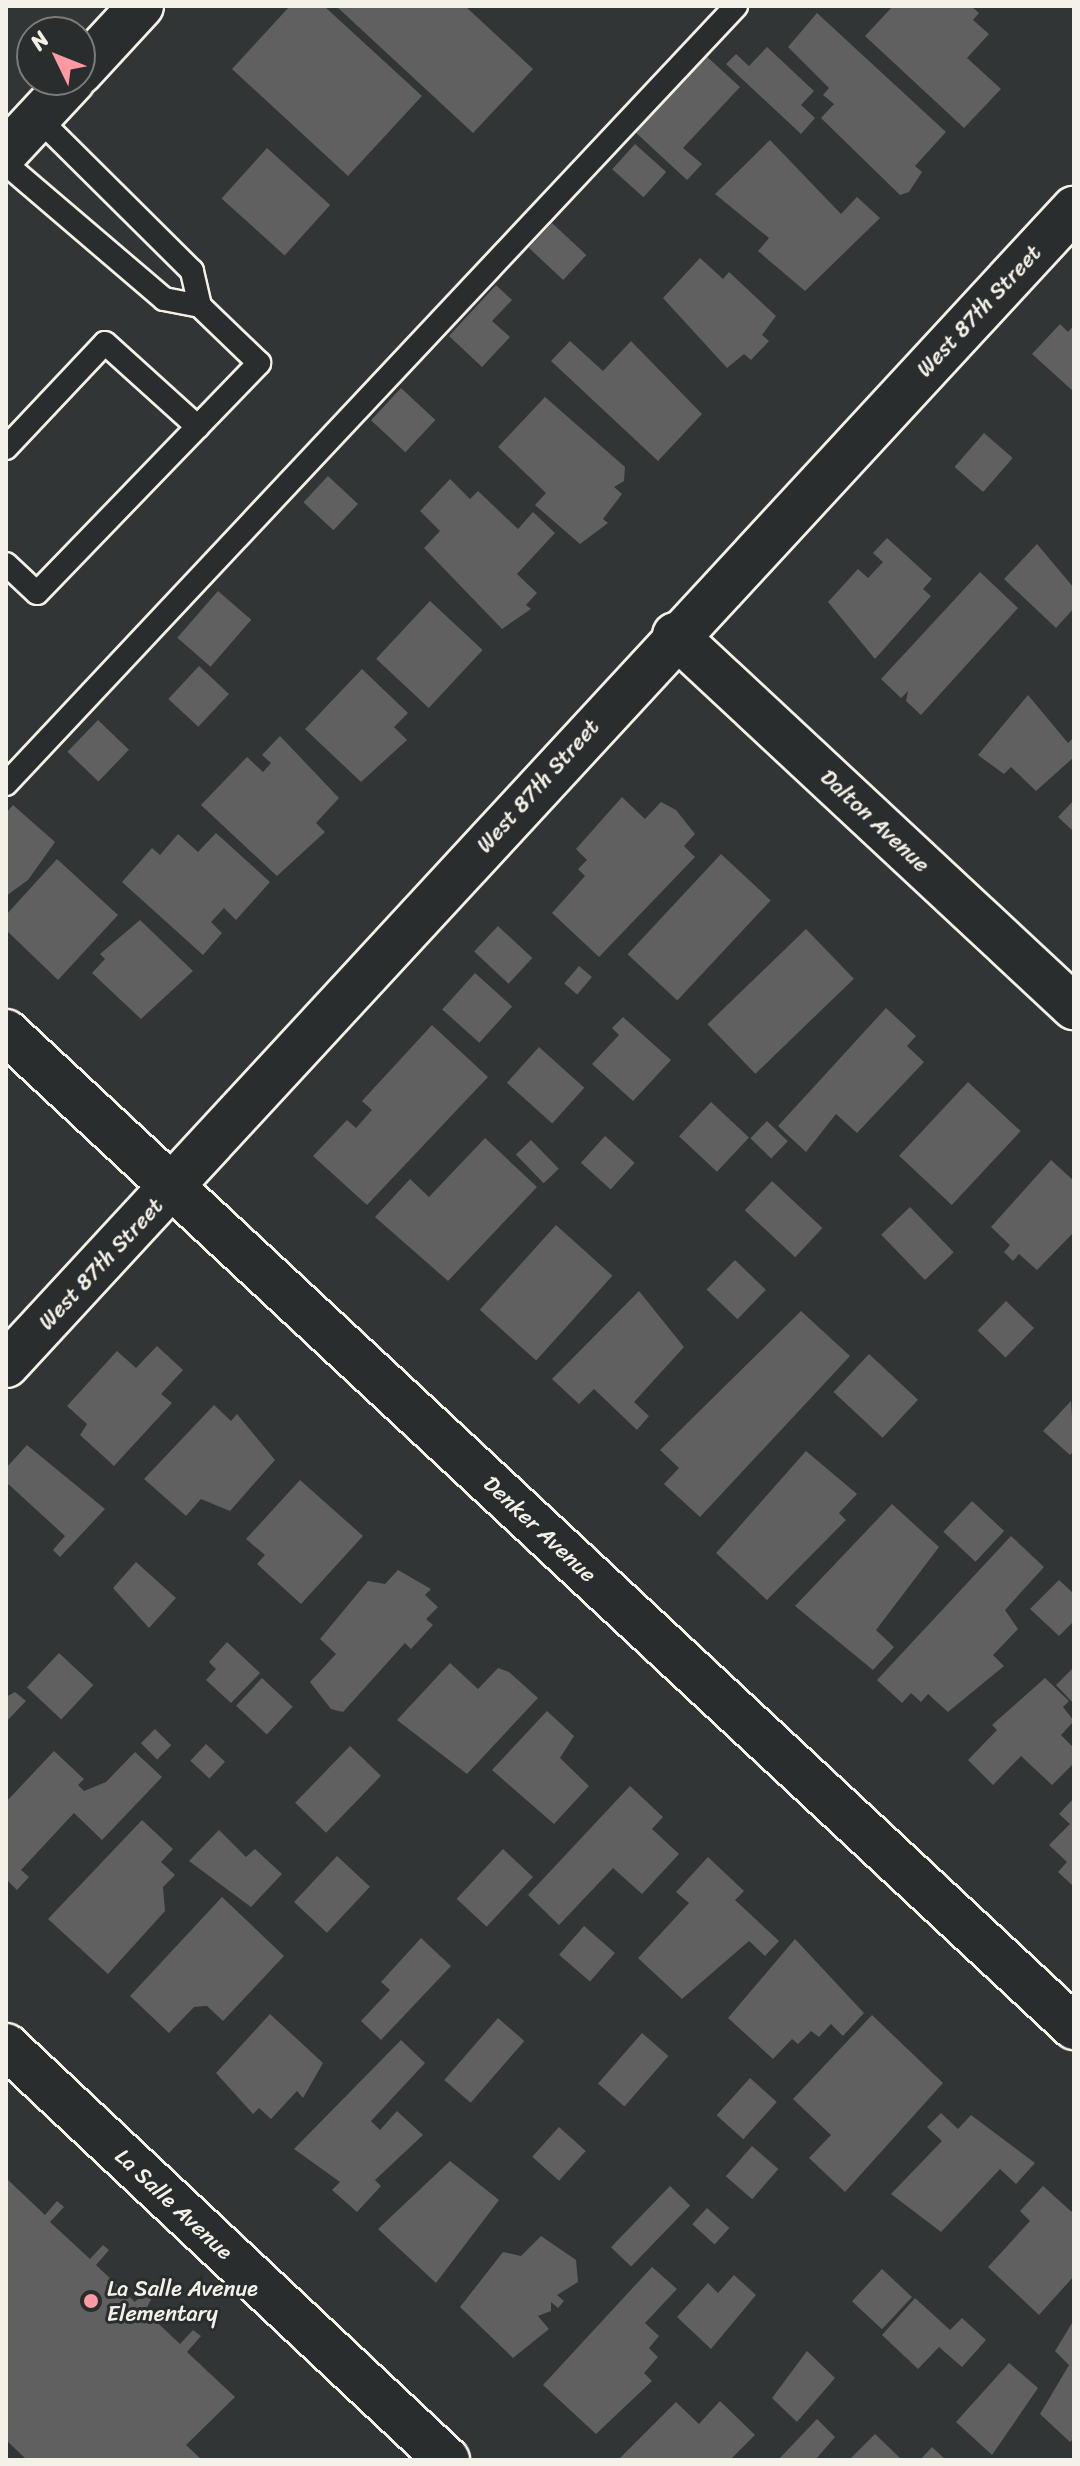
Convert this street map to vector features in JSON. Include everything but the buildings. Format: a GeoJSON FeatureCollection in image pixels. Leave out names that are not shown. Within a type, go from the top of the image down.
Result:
{"type":"FeatureCollection","features":[{"type":"Feature","properties":{"kind":"street"},"geometry":{"type":"LineString","coordinates":[[96,55],[141,6]]}},
{"type":"Feature","properties":{"kind":"street"},"geometry":{"type":"LineString","coordinates":[[6,152],[58,96]]}},
{"type":"Feature","properties":{"kind":"street","name":"West 87th Street"},"geometry":{"type":"LineString","coordinates":[[6,1365],[172,1188],[675,635],[1074,209]]}},
{"type":"Feature","properties":{"kind":"street","name":"Dalton Avenue"},"geometry":{"type":"LineString","coordinates":[[675,635],[1074,1007]]}},
{"type":"Feature","properties":{"kind":"street","name":"Denker Avenue"},"geometry":{"type":"LineString","coordinates":[[6,1032],[1074,2027]]}},
{"type":"Feature","properties":{"kind":"street","name":"La Salle Avenue"},"geometry":{"type":"LineString","coordinates":[[6,2046],[447,2460]]}},
{"type":"Feature","properties":{"kind":"lane"},"geometry":{"type":"LineString","coordinates":[[6,784],[736,6]]}},
{"type":"Feature","properties":{"kind":"lane"},"geometry":{"type":"LineString","coordinates":[[38,118],[192,271],[200,306]]}},
{"type":"Feature","properties":{"kind":"lane"},"geometry":{"type":"LineString","coordinates":[[6,164],[164,299],[200,306],[259,363],[37,593],[6,564]]}},
{"type":"Feature","properties":{"kind":"lane"},"geometry":{"type":"LineString","coordinates":[[6,448],[105,343],[198,427]]}},
{"type":"Feature","properties":{"kind":"place","name":"La Salle Avenue Elementary"},"geometry":{"type":"Point","coordinates":[91,2301]}}]}
